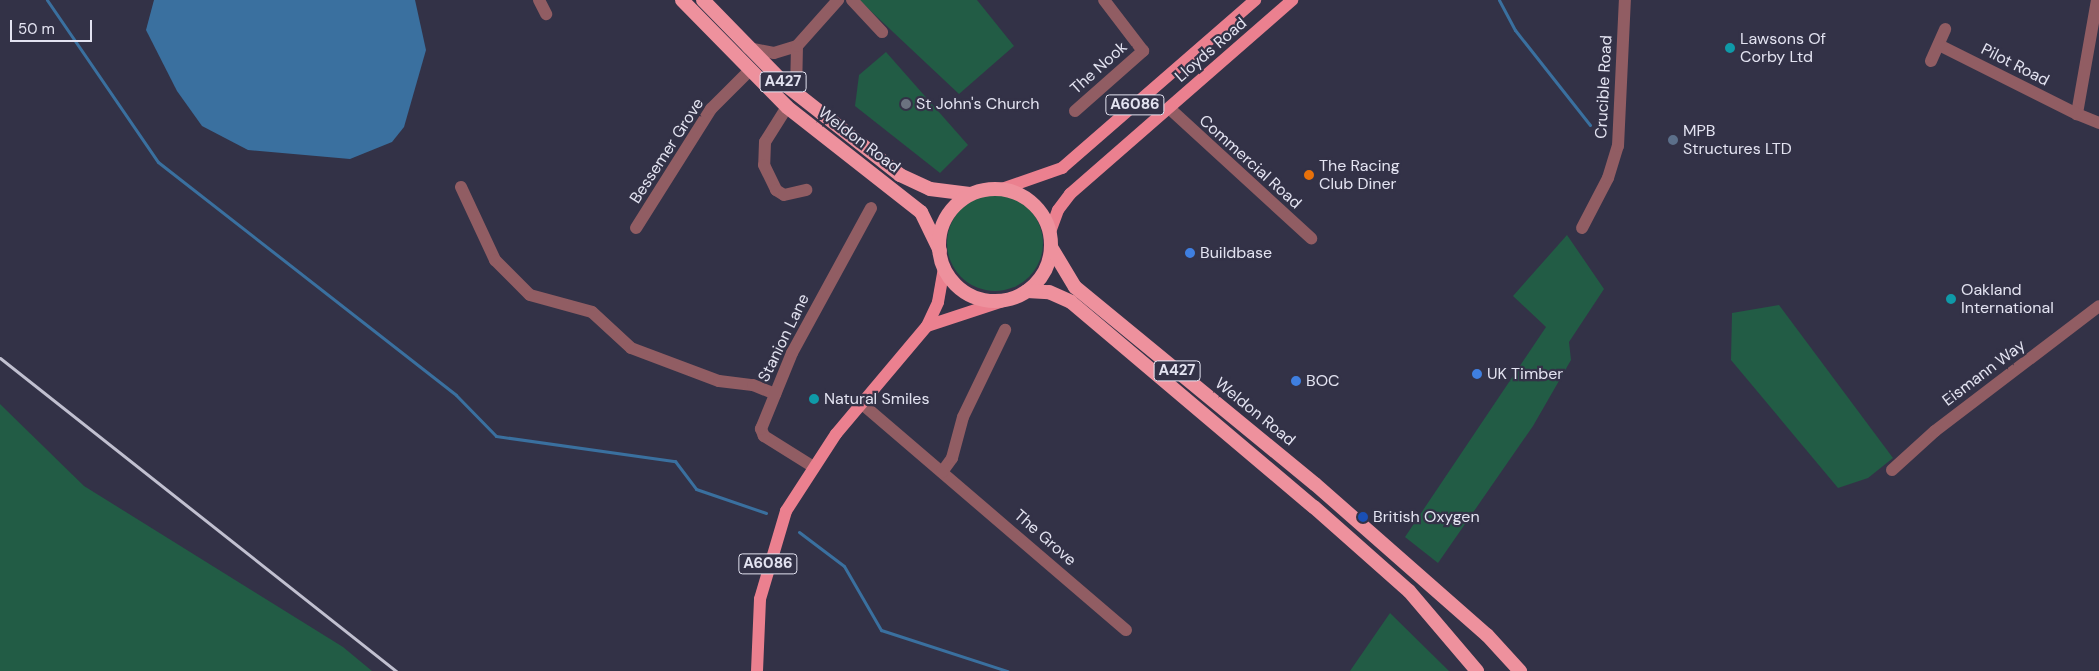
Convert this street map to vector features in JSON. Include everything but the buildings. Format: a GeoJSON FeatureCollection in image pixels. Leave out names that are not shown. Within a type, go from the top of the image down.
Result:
{"type":"FeatureCollection","features":[{"type":"Feature","properties":{"kind":"highway","name":"Weldon Road"},"geometry":{"type":"LineString","coordinates":[[682,0],[748,72],[787,107],[921,212],[940,251]]}},
{"type":"Feature","properties":{"kind":"highway","name":"Weldon Road"},"geometry":{"type":"LineString","coordinates":[[703,0],[748,48],[796,93],[900,175],[930,189],[970,194]]}},
{"type":"Feature","properties":{"kind":"highway","name":"A427"},"geometry":{"type":"LineString","coordinates":[[1002,189],[1027,198],[1050,232],[1051,247],[1040,279],[1027,291],[1003,301],[975,297],[952,280],[944,268],[940,251],[943,224],[970,194],[1002,189]]}},
{"type":"Feature","properties":{"kind":"highway","name":"Weldon Road"},"geometry":{"type":"LineString","coordinates":[[1051,247],[1075,287],[1420,574],[1520,671]]}},
{"type":"Feature","properties":{"kind":"highway","name":"Weldon Road"},"geometry":{"type":"LineString","coordinates":[[1027,291],[1049,292],[1071,302],[1391,574],[1409,591],[1477,671]]}},
{"type":"Feature","properties":{"kind":"main road","name":"Lloyds Road"},"geometry":{"type":"LineString","coordinates":[[1002,189],[1062,168],[1255,0]]}},
{"type":"Feature","properties":{"kind":"main road","name":"Lloyds Road"},"geometry":{"type":"LineString","coordinates":[[1050,232],[1058,210],[1070,194],[1292,0]]}},
{"type":"Feature","properties":{"kind":"main road","name":"A6086"},"geometry":{"type":"LineString","coordinates":[[757,671],[760,599],[769,558],[786,511],[812,466],[861,403],[927,326],[938,302],[944,268]]}},
{"type":"Feature","properties":{"kind":"main road"},"geometry":{"type":"LineString","coordinates":[[927,326],[1003,301]]}},
{"type":"Feature","properties":{"kind":"street"},"geometry":{"type":"LineString","coordinates":[[539,0],[546,14]]}},
{"type":"Feature","properties":{"kind":"street"},"geometry":{"type":"LineString","coordinates":[[748,48],[774,53],[796,46],[838,0]]}},
{"type":"Feature","properties":{"kind":"street"},"geometry":{"type":"LineString","coordinates":[[852,0],[882,32]]}},
{"type":"Feature","properties":{"kind":"street","name":"The Nook"},"geometry":{"type":"LineString","coordinates":[[1075,111],[1143,51],[1104,0]]}},
{"type":"Feature","properties":{"kind":"street","name":"Crucible Road"},"geometry":{"type":"LineString","coordinates":[[1582,228],[1608,178],[1618,146],[1625,0]]}},
{"type":"Feature","properties":{"kind":"street"},"geometry":{"type":"LineString","coordinates":[[2077,114],[2097,0]]}},
{"type":"Feature","properties":{"kind":"street"},"geometry":{"type":"LineString","coordinates":[[1932,61],[1945,29]]}},
{"type":"Feature","properties":{"kind":"street","name":"Pilot Road"},"geometry":{"type":"LineString","coordinates":[[1939,45],[2077,114],[2099,123]]}},
{"type":"Feature","properties":{"kind":"street"},"geometry":{"type":"LineString","coordinates":[[796,46],[796,93]]}},
{"type":"Feature","properties":{"kind":"street","name":"Bessemer Grove"},"geometry":{"type":"LineString","coordinates":[[636,228],[711,109],[748,72]]}},
{"type":"Feature","properties":{"kind":"street"},"geometry":{"type":"LineString","coordinates":[[787,107],[765,142],[764,165],[776,190],[784,195],[806,190]]}},
{"type":"Feature","properties":{"kind":"street","name":"Commercial Road"},"geometry":{"type":"LineString","coordinates":[[1169,108],[1311,238]]}},
{"type":"Feature","properties":{"kind":"street"},"geometry":{"type":"LineString","coordinates":[[461,187],[495,260],[530,295],[592,312],[632,348],[719,381],[753,385],[775,394]]}},
{"type":"Feature","properties":{"kind":"street","name":"Stanion Lane"},"geometry":{"type":"LineString","coordinates":[[812,466],[764,436],[762,430],[775,394],[871,208]]}},
{"type":"Feature","properties":{"kind":"street","name":"Eismann Way"},"geometry":{"type":"LineString","coordinates":[[1892,470],[1935,431],[2099,306]]}},
{"type":"Feature","properties":{"kind":"street"},"geometry":{"type":"LineString","coordinates":[[942,472],[952,458],[963,417],[1005,330]]}},
{"type":"Feature","properties":{"kind":"street","name":"The Grove"},"geometry":{"type":"LineString","coordinates":[[861,403],[1126,630]]}},
{"type":"Feature","properties":{"kind":"green space"},"geometry":{"type":"Polygon","coordinates":[[[859,0],[977,0],[1014,46],[959,94],[859,0]]]}},
{"type":"Feature","properties":{"kind":"green space"},"geometry":{"type":"Polygon","coordinates":[[[886,52],[968,145],[940,173],[855,106],[859,75],[886,52]]]}},
{"type":"Feature","properties":{"kind":"green space"},"geometry":{"type":"Polygon","coordinates":[[[995,195],[1013,199],[1029,209],[1039,225],[1043,243],[1039,261],[1029,277],[1013,287],[995,291],[977,287],[961,277],[951,261],[947,243],[951,225],[961,209],[977,199],[995,195]]]}},
{"type":"Feature","properties":{"kind":"green space"},"geometry":{"type":"Polygon","coordinates":[[[1567,235],[1604,289],[1569,342],[1571,360],[1533,426],[1438,563],[1405,537],[1546,327],[1513,296],[1567,235]]]}},
{"type":"Feature","properties":{"kind":"green space"},"geometry":{"type":"Polygon","coordinates":[[[1779,305],[1893,458],[1868,478],[1838,488],[1731,360],[1732,313],[1779,305]]]}},
{"type":"Feature","properties":{"kind":"green space"},"geometry":{"type":"Polygon","coordinates":[[[0,404],[84,486],[343,647],[372,671],[0,671],[0,404]]]}},
{"type":"Feature","properties":{"kind":"green space"},"geometry":{"type":"Polygon","coordinates":[[[1390,613],[1449,671],[1350,671],[1390,613]]]}},
{"type":"Feature","properties":{"kind":"water"},"geometry":{"type":"Polygon","coordinates":[[[154,0],[415,0],[426,50],[404,127],[392,142],[350,159],[248,150],[202,126],[177,91],[146,30],[154,0]]]}},
{"type":"Feature","properties":{"kind":"waterway"},"geometry":{"type":"LineString","coordinates":[[47,0],[158,162],[456,395],[496,436],[675,461],[696,489],[766,513]]}},
{"type":"Feature","properties":{"kind":"waterway"},"geometry":{"type":"LineString","coordinates":[[1499,0],[1515,30],[1590,125]]}},
{"type":"Feature","properties":{"kind":"waterway"},"geometry":{"type":"LineString","coordinates":[[799,532],[844,566],[881,630],[1007,671]]}},
{"type":"Feature","properties":{"kind":"railway"},"geometry":{"type":"LineString","coordinates":[[0,358],[396,671]]}},
{"type":"Feature","properties":{"kind":"place","name":"Lawsons Of Corby Ltd"},"geometry":{"type":"Point","coordinates":[1730,48]}},
{"type":"Feature","properties":{"kind":"place","name":"St John's Church"},"geometry":{"type":"Point","coordinates":[906,104]}},
{"type":"Feature","properties":{"kind":"place","name":"MPB Structures LTD"},"geometry":{"type":"Point","coordinates":[1673,140]}},
{"type":"Feature","properties":{"kind":"place","name":"The Racing Club Diner"},"geometry":{"type":"Point","coordinates":[1309,175]}},
{"type":"Feature","properties":{"kind":"place","name":"Buildbase"},"geometry":{"type":"Point","coordinates":[1190,253]}},
{"type":"Feature","properties":{"kind":"place","name":"Oakland International"},"geometry":{"type":"Point","coordinates":[1951,299]}},
{"type":"Feature","properties":{"kind":"place","name":"UK Timber"},"geometry":{"type":"Point","coordinates":[1477,374]}},
{"type":"Feature","properties":{"kind":"place","name":"BOC"},"geometry":{"type":"Point","coordinates":[1296,381]}},
{"type":"Feature","properties":{"kind":"place","name":"Natural Smiles"},"geometry":{"type":"Point","coordinates":[814,399]}},
{"type":"Feature","properties":{"kind":"place","name":"British Oxygen"},"geometry":{"type":"Point","coordinates":[1363,517]}}]}
